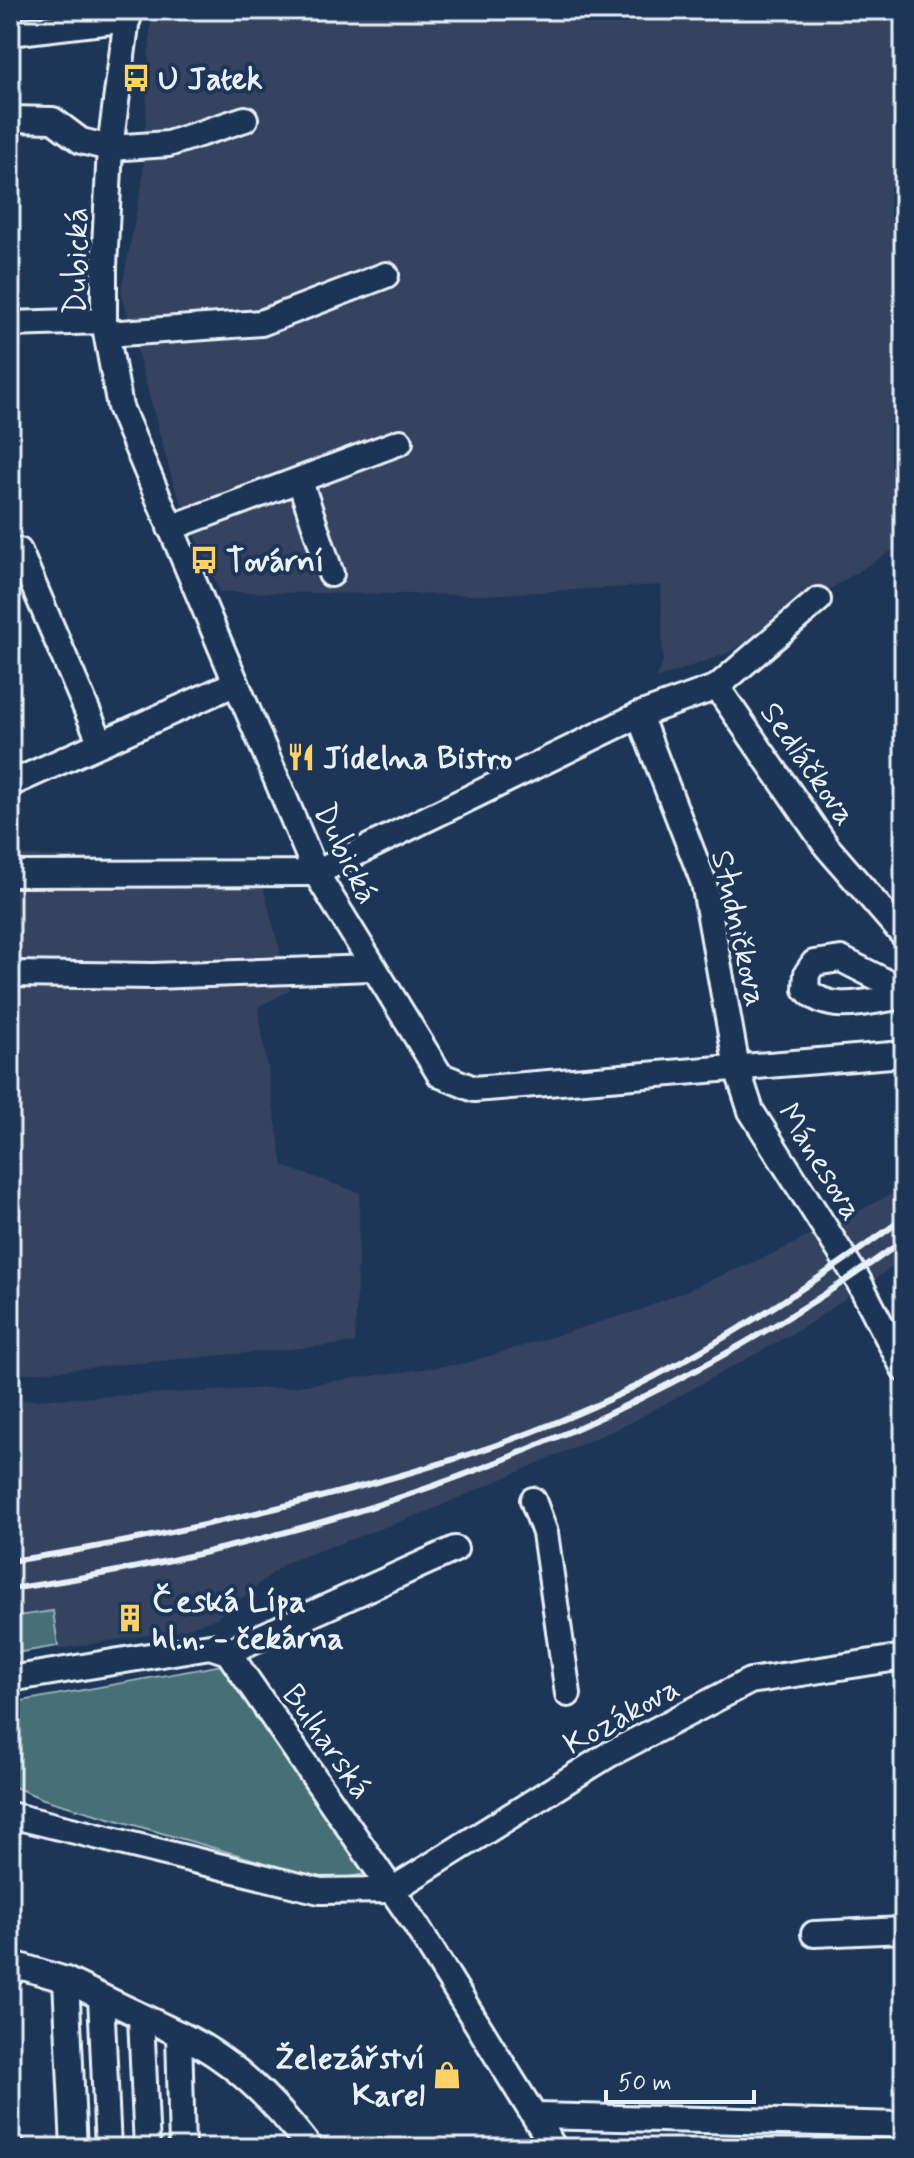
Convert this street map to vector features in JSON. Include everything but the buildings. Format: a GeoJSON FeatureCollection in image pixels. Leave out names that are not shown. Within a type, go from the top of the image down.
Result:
{"type":"FeatureCollection","features":[{"type":"Feature","properties":{"kind":"street"},"geometry":{"type":"LineString","coordinates":[[10,33],[128,15]]}},
{"type":"Feature","properties":{"kind":"street","name":"Dubická"},"geometry":{"type":"LineString","coordinates":[[128,15],[110,148],[106,327],[120,407],[316,873],[371,968],[440,1075],[474,1089],[904,1054]]}},
{"type":"Feature","properties":{"kind":"street"},"geometry":{"type":"LineString","coordinates":[[10,119],[53,120],[81,141],[110,148],[168,144],[245,119]]}},
{"type":"Feature","properties":{"kind":"street"},"geometry":{"type":"LineString","coordinates":[[10,324],[106,327],[261,323],[386,275]]}},
{"type":"Feature","properties":{"kind":"street"},"geometry":{"type":"LineString","coordinates":[[170,528],[400,442]]}},
{"type":"Feature","properties":{"kind":"street"},"geometry":{"type":"LineString","coordinates":[[300,481],[331,574]]}},
{"type":"Feature","properties":{"kind":"street"},"geometry":{"type":"LineString","coordinates":[[19,551],[100,741]]}},
{"type":"Feature","properties":{"kind":"street"},"geometry":{"type":"LineString","coordinates":[[717,687],[818,600]]}},
{"type":"Feature","properties":{"kind":"street"},"geometry":{"type":"LineString","coordinates":[[10,784],[100,741],[236,683]]}},
{"type":"Feature","properties":{"kind":"street","name":"Sedláčkova"},"geometry":{"type":"LineString","coordinates":[[316,873],[639,715],[717,687],[827,847],[904,936]]}},
{"type":"Feature","properties":{"kind":"street","name":"Studničkova"},"geometry":{"type":"LineString","coordinates":[[639,715],[704,883],[737,1068]]}},
{"type":"Feature","properties":{"kind":"street"},"geometry":{"type":"LineString","coordinates":[[10,874],[316,873]]}},
{"type":"Feature","properties":{"kind":"street"},"geometry":{"type":"LineString","coordinates":[[10,974],[153,976],[371,968]]}},
{"type":"Feature","properties":{"kind":"street","name":"Mánesova"},"geometry":{"type":"LineString","coordinates":[[737,1068],[751,1111],[858,1280],[904,1369]]}},
{"type":"Feature","properties":{"kind":"street"},"geometry":{"type":"LineString","coordinates":[[533,1500],[545,1533],[568,1694]]}},
{"type":"Feature","properties":{"kind":"street"},"geometry":{"type":"LineString","coordinates":[[10,1679],[210,1646],[228,1652],[455,1549]]}},
{"type":"Feature","properties":{"kind":"street","name":"Bulharská"},"geometry":{"type":"LineString","coordinates":[[228,1652],[392,1890],[554,2148]]}},
{"type":"Feature","properties":{"kind":"street","name":"Kozákova"},"geometry":{"type":"LineString","coordinates":[[392,1890],[608,1755],[750,1681],[904,1657]]}},
{"type":"Feature","properties":{"kind":"street"},"geometry":{"type":"LineString","coordinates":[[10,1815],[320,1891],[392,1890]]}},
{"type":"Feature","properties":{"kind":"street"},"geometry":{"type":"LineString","coordinates":[[814,1934],[904,1930]]}},
{"type":"Feature","properties":{"kind":"street"},"geometry":{"type":"LineString","coordinates":[[10,1974],[20,1966],[66,1980],[208,2047],[247,2079],[310,2148]]}},
{"type":"Feature","properties":{"kind":"street"},"geometry":{"type":"LineString","coordinates":[[66,1980],[74,2148]]}},
{"type":"Feature","properties":{"kind":"street"},"geometry":{"type":"LineString","coordinates":[[101,1997],[108,2148]]}},
{"type":"Feature","properties":{"kind":"street"},"geometry":{"type":"LineString","coordinates":[[141,2017],[147,2148]]}},
{"type":"Feature","properties":{"kind":"street"},"geometry":{"type":"LineString","coordinates":[[179,2034],[182,2148]]}},
{"type":"Feature","properties":{"kind":"street"},"geometry":{"type":"LineString","coordinates":[[536,2116],[904,2125]]}},
{"type":"Feature","properties":{"kind":"shaded area"},"geometry":{"type":"Polygon","coordinates":[[[151,10],[890,10],[904,84],[904,543],[726,654],[655,679],[663,662],[661,585],[484,595],[220,592],[173,483],[121,291],[143,178],[151,10]]]}},
{"type":"Feature","properties":{"kind":"shaded area"},"geometry":{"type":"Polygon","coordinates":[[[10,855],[257,863],[290,990],[258,1007],[283,1166],[360,1193],[355,1343],[10,1375],[10,855]]]}},
{"type":"Feature","properties":{"kind":"shaded area"},"geometry":{"type":"Polygon","coordinates":[[[904,1188],[904,1259],[801,1329],[628,1424],[424,1513],[285,1563],[217,1618],[183,1630],[58,1649],[53,1611],[10,1617],[10,1401],[291,1387],[466,1363],[640,1310],[777,1252],[904,1188]]]}},
{"type":"Feature","properties":{"kind":"green space"},"geometry":{"type":"Polygon","coordinates":[[[53,1611],[58,1646],[10,1654],[10,1617],[53,1611]]]}},
{"type":"Feature","properties":{"kind":"green space"},"geometry":{"type":"Polygon","coordinates":[[[222,1665],[364,1874],[329,1881],[43,1799],[10,1785],[10,1703],[222,1665]]]}},
{"type":"Feature","properties":{"kind":"railway"},"geometry":{"type":"LineString","coordinates":[[10,1561],[156,1535],[301,1502],[501,1444],[578,1413],[654,1377],[799,1291],[904,1218]]}},
{"type":"Feature","properties":{"kind":"railway"},"geometry":{"type":"LineString","coordinates":[[10,1589],[131,1568],[249,1542],[365,1509],[479,1469],[589,1423],[697,1369],[802,1308],[904,1240]]}},
{"type":"Feature","properties":{"kind":"place","name":"U Jatek"},"geometry":{"type":"Point","coordinates":[136,78]}},
{"type":"Feature","properties":{"kind":"place","name":"Tovární"},"geometry":{"type":"Point","coordinates":[204,560]}},
{"type":"Feature","properties":{"kind":"place","name":"Jídelna Bistro"},"geometry":{"type":"Point","coordinates":[301,757]}},
{"type":"Feature","properties":{"kind":"place","name":"Česká Lípa hl.n. - čekárna"},"geometry":{"type":"Point","coordinates":[130,1618]}},
{"type":"Feature","properties":{"kind":"place","name":"Železářství Karel"},"geometry":{"type":"Point","coordinates":[447,2075]}}]}
